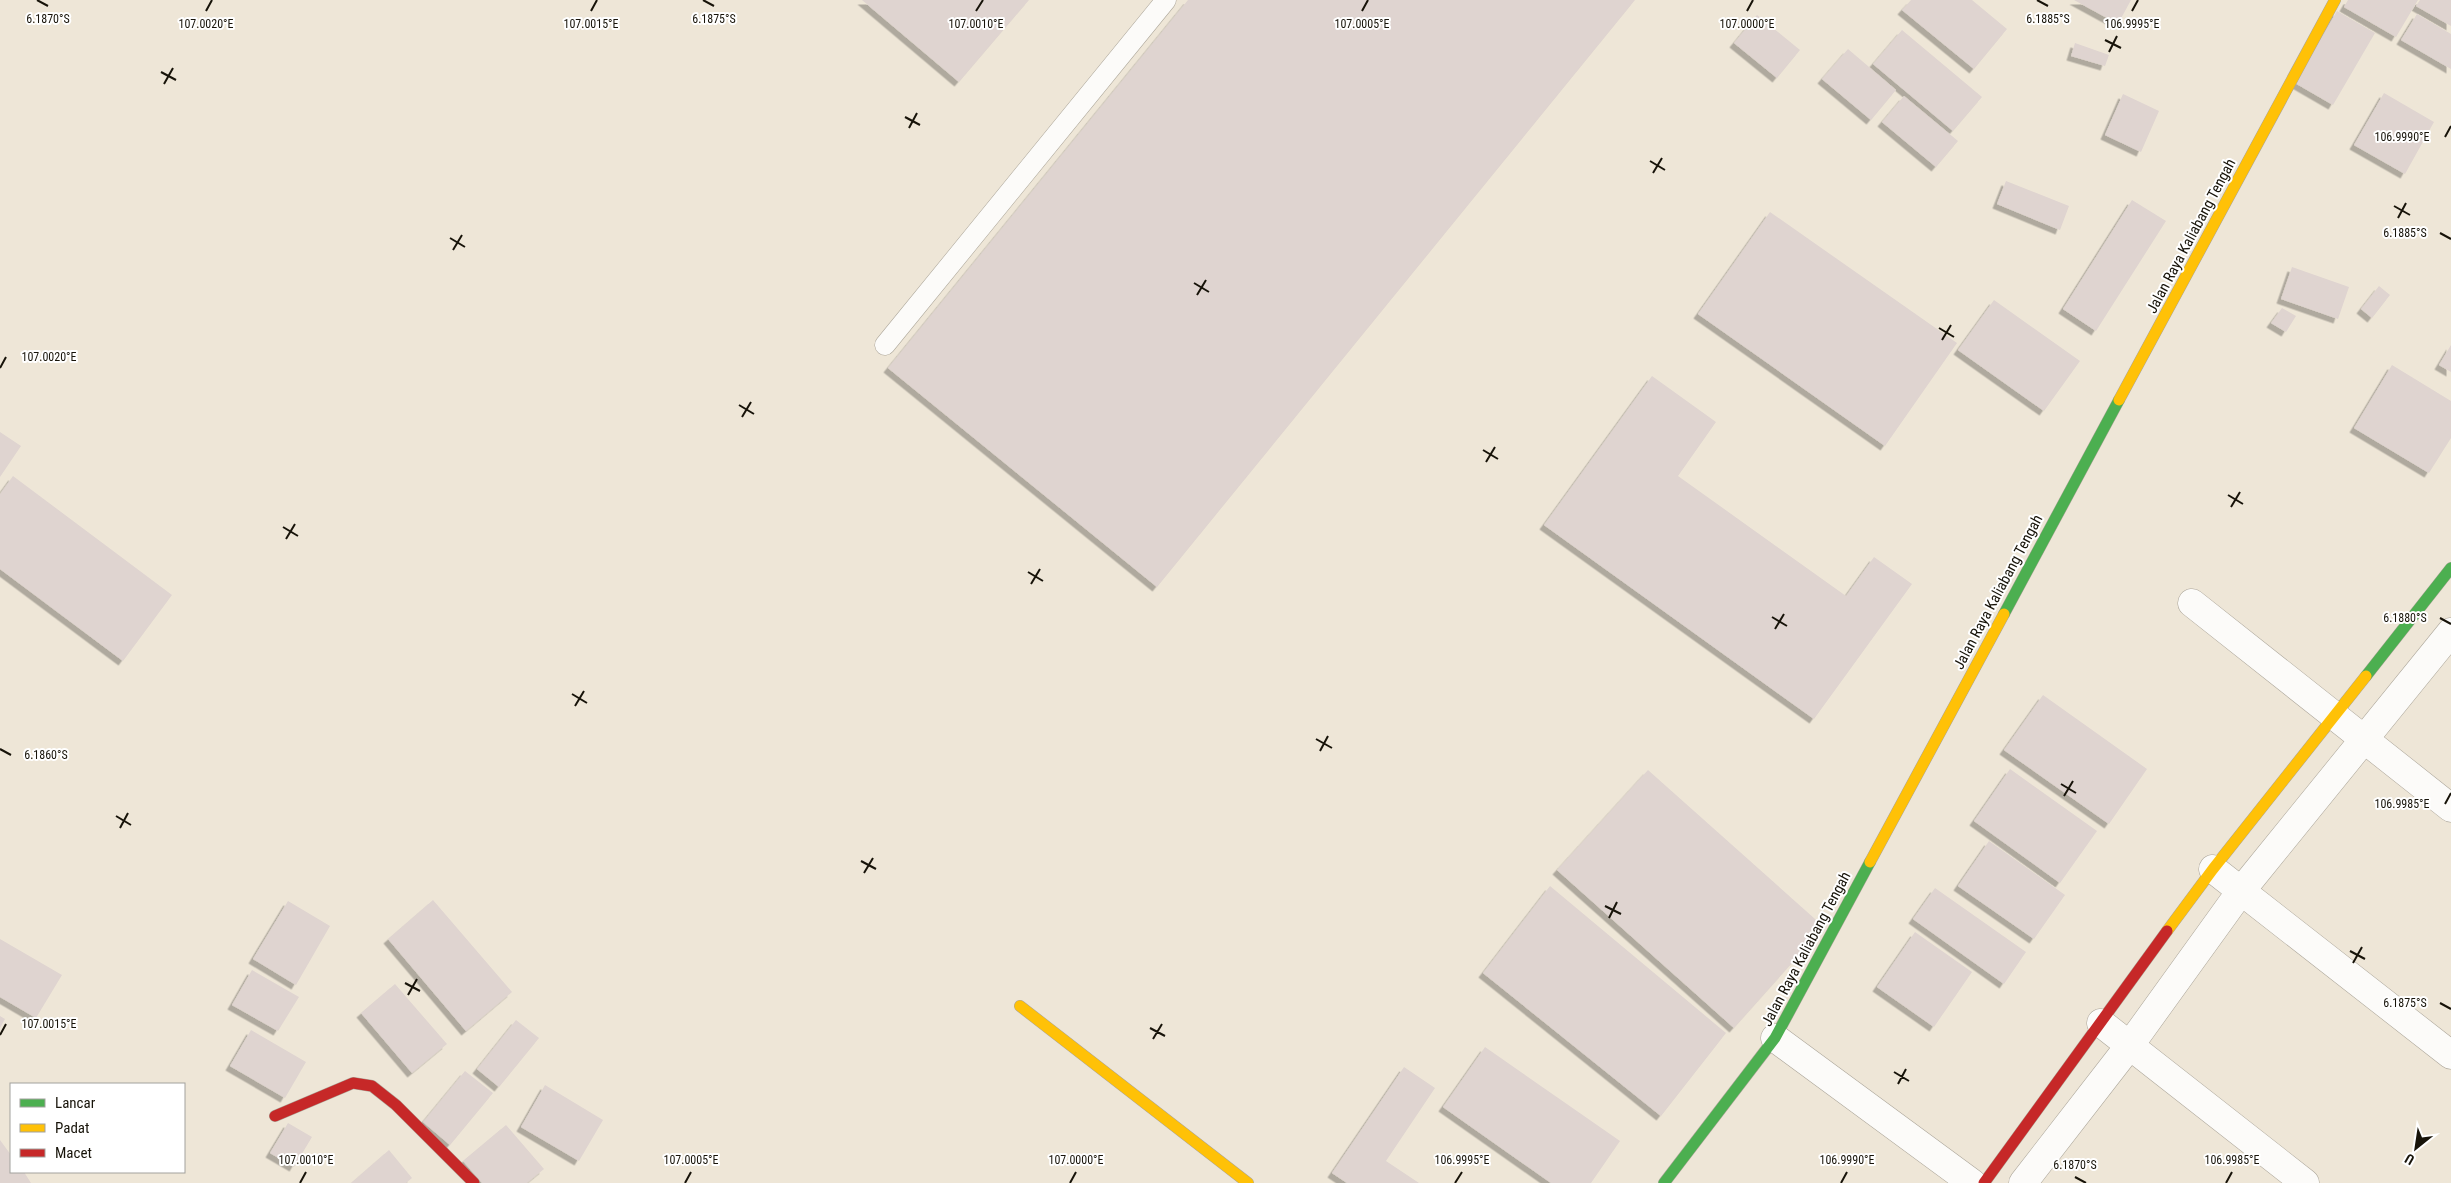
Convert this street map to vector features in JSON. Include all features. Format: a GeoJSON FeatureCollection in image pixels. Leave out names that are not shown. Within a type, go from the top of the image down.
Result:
{"type":"FeatureCollection","features":[{"type":"Feature","properties":{"kind":"main road","name":"Jalan Raya Kaliabang Tengah"},"geometry":{"type":"LineString","coordinates":[[1664,1183],[1775,1038],[2335,0]]}},
{"type":"Feature","properties":{"kind":"main road"},"geometry":{"type":"LineString","coordinates":[[1984,1183],[2102,1024],[2213,869],[2451,568]]}},
{"type":"Feature","properties":{"kind":"main road"},"geometry":{"type":"LineString","coordinates":[[1020,1006],[1248,1183]]}},
{"type":"Feature","properties":{"kind":"main road"},"geometry":{"type":"LineString","coordinates":[[275,1116],[353,1083],[372,1086],[396,1105],[474,1183]]}},
{"type":"Feature","properties":{"kind":"street"},"geometry":{"type":"LineString","coordinates":[[2192,603],[2451,808]]}},
{"type":"Feature","properties":{"kind":"street"},"geometry":{"type":"LineString","coordinates":[[2023,1183],[2130,1045],[2241,892],[2451,632]]}},
{"type":"Feature","properties":{"kind":"street"},"geometry":{"type":"LineString","coordinates":[[2213,869],[2451,1055]]}},
{"type":"Feature","properties":{"kind":"street"},"geometry":{"type":"LineString","coordinates":[[2102,1024],[2305,1183]]}},
{"type":"Feature","properties":{"kind":"street"},"geometry":{"type":"LineString","coordinates":[[1775,1038],[1972,1183]]}},
{"type":"Feature","properties":{"kind":"lane"},"geometry":{"type":"LineString","coordinates":[[885,345],[1166,0]]}},
{"type":"Feature","properties":{"kind":"building"},"geometry":{"type":"Polygon","coordinates":[[[862,0],[1029,0],[959,82],[862,0]]]}},
{"type":"Feature","properties":{"kind":"building"},"geometry":{"type":"Polygon","coordinates":[[[1188,0],[1635,0],[1157,587],[888,368],[1188,0]]]}},
{"type":"Feature","properties":{"kind":"building"},"geometry":{"type":"Polygon","coordinates":[[[1911,0],[1972,0],[2007,29],[1974,69],[1902,10],[1911,0]]]}},
{"type":"Feature","properties":{"kind":"building"},"geometry":{"type":"Polygon","coordinates":[[[2074,0],[2131,0],[2118,24],[2074,0]]]}},
{"type":"Feature","properties":{"kind":"building"},"geometry":{"type":"Polygon","coordinates":[[[2348,0],[2418,0],[2396,37],[2344,7],[2348,0]]]}},
{"type":"Feature","properties":{"kind":"building"},"geometry":{"type":"Polygon","coordinates":[[[2420,0],[2451,0],[2451,26],[2416,6],[2420,0]]]}},
{"type":"Feature","properties":{"kind":"building"},"geometry":{"type":"Polygon","coordinates":[[[2337,11],[2375,33],[2333,105],[2295,83],[2337,11]]]}},
{"type":"Feature","properties":{"kind":"building"},"geometry":{"type":"Polygon","coordinates":[[[2417,14],[2451,34],[2451,69],[2401,40],[2417,14]]]}},
{"type":"Feature","properties":{"kind":"building"},"geometry":{"type":"Polygon","coordinates":[[[1757,15],[1800,50],[1777,78],[1734,43],[1757,15]]]}},
{"type":"Feature","properties":{"kind":"building"},"geometry":{"type":"Polygon","coordinates":[[[1902,30],[1982,97],[1953,131],[1873,64],[1902,30]]]}},
{"type":"Feature","properties":{"kind":"building"},"geometry":{"type":"Polygon","coordinates":[[[2075,43],[2109,55],[2105,66],[2071,56],[2075,43]]]}},
{"type":"Feature","properties":{"kind":"building"},"geometry":{"type":"Polygon","coordinates":[[[1848,49],[1896,90],[1871,120],[1822,79],[1848,49]]]}},
{"type":"Feature","properties":{"kind":"building"},"geometry":{"type":"Polygon","coordinates":[[[2384,93],[2434,122],[2405,174],[2354,145],[2384,93]]]}},
{"type":"Feature","properties":{"kind":"building"},"geometry":{"type":"Polygon","coordinates":[[[2123,94],[2159,111],[2141,152],[2105,135],[2123,94]]]}},
{"type":"Feature","properties":{"kind":"building"},"geometry":{"type":"Polygon","coordinates":[[[1904,96],[1958,141],[1936,167],[1882,122],[1904,96]]]}},
{"type":"Feature","properties":{"kind":"building"},"geometry":{"type":"Polygon","coordinates":[[[2006,181],[2069,206],[2060,230],[1997,204],[2006,181]]]}},
{"type":"Feature","properties":{"kind":"building"},"geometry":{"type":"Polygon","coordinates":[[[2132,200],[2166,221],[2096,331],[2063,309],[2132,200]]]}},
{"type":"Feature","properties":{"kind":"building"},"geometry":{"type":"Polygon","coordinates":[[[1770,212],[1957,343],[1885,446],[1698,314],[1770,212]]]}},
{"type":"Feature","properties":{"kind":"building"},"geometry":{"type":"Polygon","coordinates":[[[2292,267],[2349,287],[2338,319],[2281,299],[2292,267]]]}},
{"type":"Feature","properties":{"kind":"building"},"geometry":{"type":"Polygon","coordinates":[[[2379,286],[2390,295],[2372,318],[2361,309],[2379,286]]]}},
{"type":"Feature","properties":{"kind":"building"},"geometry":{"type":"Polygon","coordinates":[[[1994,300],[2080,361],[2044,411],[1958,350],[1994,300]]]}},
{"type":"Feature","properties":{"kind":"building"},"geometry":{"type":"Polygon","coordinates":[[[2282,308],[2296,316],[2286,332],[2271,323],[2282,308]]]}},
{"type":"Feature","properties":{"kind":"building"},"geometry":{"type":"Polygon","coordinates":[[[2451,345],[2451,372],[2439,365],[2451,345]]]}},
{"type":"Feature","properties":{"kind":"building"},"geometry":{"type":"Polygon","coordinates":[[[2392,365],[2451,401],[2451,438],[2429,473],[2354,428],[2392,365]]]}},
{"type":"Feature","properties":{"kind":"building"},"geometry":{"type":"Polygon","coordinates":[[[1652,376],[1716,422],[1678,476],[1846,596],[1874,557],[1912,584],[1814,719],[1544,525],[1652,376]]]}},
{"type":"Feature","properties":{"kind":"building"},"geometry":{"type":"Polygon","coordinates":[[[0,432],[21,446],[0,477],[0,432]]]}},
{"type":"Feature","properties":{"kind":"building"},"geometry":{"type":"Polygon","coordinates":[[[13,476],[172,595],[123,661],[0,569],[0,494],[13,476]]]}},
{"type":"Feature","properties":{"kind":"building"},"geometry":{"type":"Polygon","coordinates":[[[2043,695],[2147,769],[2109,824],[2004,750],[2043,695]]]}},
{"type":"Feature","properties":{"kind":"building"},"geometry":{"type":"Polygon","coordinates":[[[2010,769],[2097,831],[2060,883],[1974,821],[2010,769]]]}},
{"type":"Feature","properties":{"kind":"building"},"geometry":{"type":"Polygon","coordinates":[[[1648,770],[1824,927],[1734,1028],[1557,870],[1648,770]]]}},
{"type":"Feature","properties":{"kind":"building"},"geometry":{"type":"Polygon","coordinates":[[[1989,841],[2065,895],[2034,939],[1958,886],[1989,841]]]}},
{"type":"Feature","properties":{"kind":"building"},"geometry":{"type":"Polygon","coordinates":[[[1550,886],[1726,1033],[1661,1116],[1483,973],[1550,886]]]}},
{"type":"Feature","properties":{"kind":"building"},"geometry":{"type":"Polygon","coordinates":[[[1935,888],[2026,952],[2004,984],[1913,919],[1935,888]]]}},
{"type":"Feature","properties":{"kind":"building"},"geometry":{"type":"Polygon","coordinates":[[[433,900],[512,992],[466,1031],[388,939],[433,900]]]}},
{"type":"Feature","properties":{"kind":"building"},"geometry":{"type":"Polygon","coordinates":[[[288,901],[330,926],[296,985],[253,959],[288,901]]]}},
{"type":"Feature","properties":{"kind":"building"},"geometry":{"type":"Polygon","coordinates":[[[1915,932],[1972,972],[1934,1027],[1877,987],[1915,932]]]}},
{"type":"Feature","properties":{"kind":"building"},"geometry":{"type":"Polygon","coordinates":[[[0,939],[62,975],[36,1018],[0,997],[0,939]]]}},
{"type":"Feature","properties":{"kind":"building"},"geometry":{"type":"Polygon","coordinates":[[[252,970],[299,997],[278,1031],[232,1005],[252,970]]]}},
{"type":"Feature","properties":{"kind":"building"},"geometry":{"type":"Polygon","coordinates":[[[395,984],[447,1044],[412,1073],[361,1013],[395,984]]]}},
{"type":"Feature","properties":{"kind":"building"},"geometry":{"type":"Polygon","coordinates":[[[0,1016],[5,1019],[0,1028],[0,1016]]]}},
{"type":"Feature","properties":{"kind":"building"},"geometry":{"type":"Polygon","coordinates":[[[516,1020],[539,1038],[499,1087],[477,1069],[516,1020]]]}},
{"type":"Feature","properties":{"kind":"building"},"geometry":{"type":"Polygon","coordinates":[[[251,1030],[306,1062],[285,1098],[230,1066],[251,1030]]]}},
{"type":"Feature","properties":{"kind":"building"},"geometry":{"type":"Polygon","coordinates":[[[1485,1047],[1620,1141],[1591,1183],[1551,1183],[1443,1107],[1485,1047]]]}},
{"type":"Feature","properties":{"kind":"building"},"geometry":{"type":"Polygon","coordinates":[[[1404,1067],[1435,1088],[1386,1161],[1419,1183],[1347,1183],[1332,1173],[1404,1067]]]}},
{"type":"Feature","properties":{"kind":"building"},"geometry":{"type":"Polygon","coordinates":[[[465,1071],[493,1093],[450,1145],[423,1122],[465,1071]]]}},
{"type":"Feature","properties":{"kind":"building"},"geometry":{"type":"Polygon","coordinates":[[[545,1085],[603,1120],[579,1161],[521,1127],[545,1085]]]}},
{"type":"Feature","properties":{"kind":"building"},"geometry":{"type":"Polygon","coordinates":[[[288,1123],[312,1137],[294,1167],[270,1153],[288,1123]]]}},
{"type":"Feature","properties":{"kind":"building"},"geometry":{"type":"Polygon","coordinates":[[[506,1125],[544,1169],[527,1183],[482,1183],[463,1161],[506,1125]]]}},
{"type":"Feature","properties":{"kind":"building"},"geometry":{"type":"Polygon","coordinates":[[[0,1140],[10,1154],[10,1173],[25,1173],[31,1183],[0,1183],[0,1140]]]}},
{"type":"Feature","properties":{"kind":"building"},"geometry":{"type":"Polygon","coordinates":[[[389,1150],[412,1178],[406,1183],[351,1183],[389,1150]]]}},
{"type":"Feature","properties":{"kind":"traffic: fast"},"geometry":{"type":"LineString","coordinates":[[2004,614],[2119,400]]}},
{"type":"Feature","properties":{"kind":"traffic: fast"},"geometry":{"type":"LineString","coordinates":[[2366,676],[2451,568]]}},
{"type":"Feature","properties":{"kind":"traffic: fast"},"geometry":{"type":"LineString","coordinates":[[1664,1183],[1775,1038],[1870,862]]}},
{"type":"Feature","properties":{"kind":"traffic: slow"},"geometry":{"type":"LineString","coordinates":[[2119,400],[2335,0]]}},
{"type":"Feature","properties":{"kind":"traffic: slow"},"geometry":{"type":"LineString","coordinates":[[1870,862],[2004,614]]}},
{"type":"Feature","properties":{"kind":"traffic: slow"},"geometry":{"type":"LineString","coordinates":[[2167,931],[2213,869],[2366,676]]}},
{"type":"Feature","properties":{"kind":"traffic: slow"},"geometry":{"type":"LineString","coordinates":[[1020,1006],[1248,1183]]}},
{"type":"Feature","properties":{"kind":"traffic: jam"},"geometry":{"type":"LineString","coordinates":[[1984,1183],[2167,931]]}},
{"type":"Feature","properties":{"kind":"traffic: jam"},"geometry":{"type":"LineString","coordinates":[[275,1116],[353,1083],[372,1086],[396,1105],[474,1183]]}}]}
